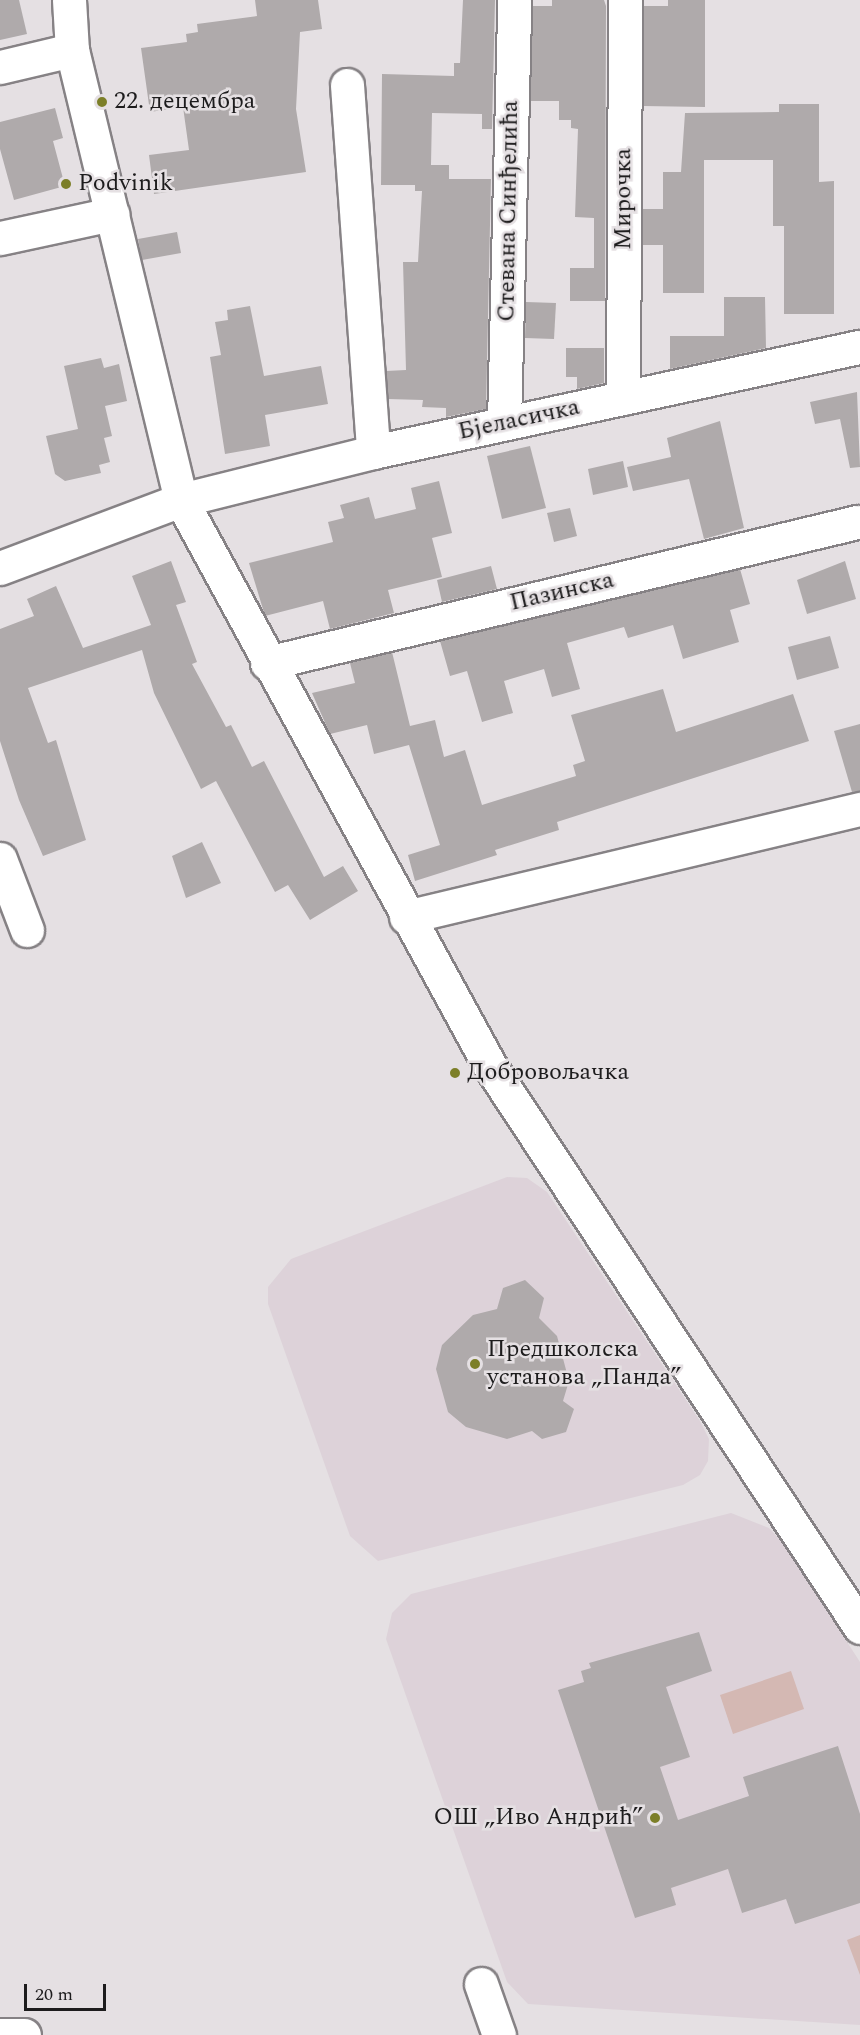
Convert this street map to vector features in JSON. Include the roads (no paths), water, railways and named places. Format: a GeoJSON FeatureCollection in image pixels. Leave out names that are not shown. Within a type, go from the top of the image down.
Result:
{"type":"FeatureCollection","features":[{"type":"Feature","properties":{"kind":"street"},"geometry":{"type":"LineString","coordinates":[[69,0],[72,50],[181,500],[267,663],[490,1066],[860,1627]]}},
{"type":"Feature","properties":{"kind":"street","name":"Стевана Синђелића"},"geometry":{"type":"LineString","coordinates":[[504,423],[514,0]]}},
{"type":"Feature","properties":{"kind":"street","name":"Мирочка"},"geometry":{"type":"LineString","coordinates":[[623,398],[625,0]]}},
{"type":"Feature","properties":{"kind":"street"},"geometry":{"type":"LineString","coordinates":[[0,67],[72,50]]}},
{"type":"Feature","properties":{"kind":"street"},"geometry":{"type":"LineString","coordinates":[[347,85],[373,452]]}},
{"type":"Feature","properties":{"kind":"street"},"geometry":{"type":"LineString","coordinates":[[0,238],[111,214]]}},
{"type":"Feature","properties":{"kind":"street","name":"Бјеласичка"},"geometry":{"type":"LineString","coordinates":[[0,568],[181,500],[373,452],[860,347]]}},
{"type":"Feature","properties":{"kind":"street","name":"Пазинска"},"geometry":{"type":"LineString","coordinates":[[267,663],[857,522]]}},
{"type":"Feature","properties":{"kind":"street"},"geometry":{"type":"LineString","coordinates":[[406,916],[860,809]]}},
{"type":"Feature","properties":{"kind":"street"},"geometry":{"type":"LineString","coordinates":[[0,859],[27,930]]}},
{"type":"Feature","properties":{"kind":"street"},"geometry":{"type":"LineString","coordinates":[[481,1984],[499,2035]]}},
{"type":"Feature","properties":{"kind":"street"},"geometry":{"type":"LineString","coordinates":[[0,2035],[24,2035]]}},
{"type":"Feature","properties":{"kind":"place","name":"22. децембра"},"geometry":{"type":"Point","coordinates":[102,102]}},
{"type":"Feature","properties":{"kind":"place","name":"Podvinik"},"geometry":{"type":"Point","coordinates":[66,184]}},
{"type":"Feature","properties":{"kind":"place","name":"Добровољачка"},"geometry":{"type":"Point","coordinates":[455,1073]}},
{"type":"Feature","properties":{"kind":"place","name":"Предшколска установа „Панда”"},"geometry":{"type":"Point","coordinates":[475,1364]}},
{"type":"Feature","properties":{"kind":"place","name":"ОШ „Иво Андрић”"},"geometry":{"type":"Point","coordinates":[655,1818]}}]}
